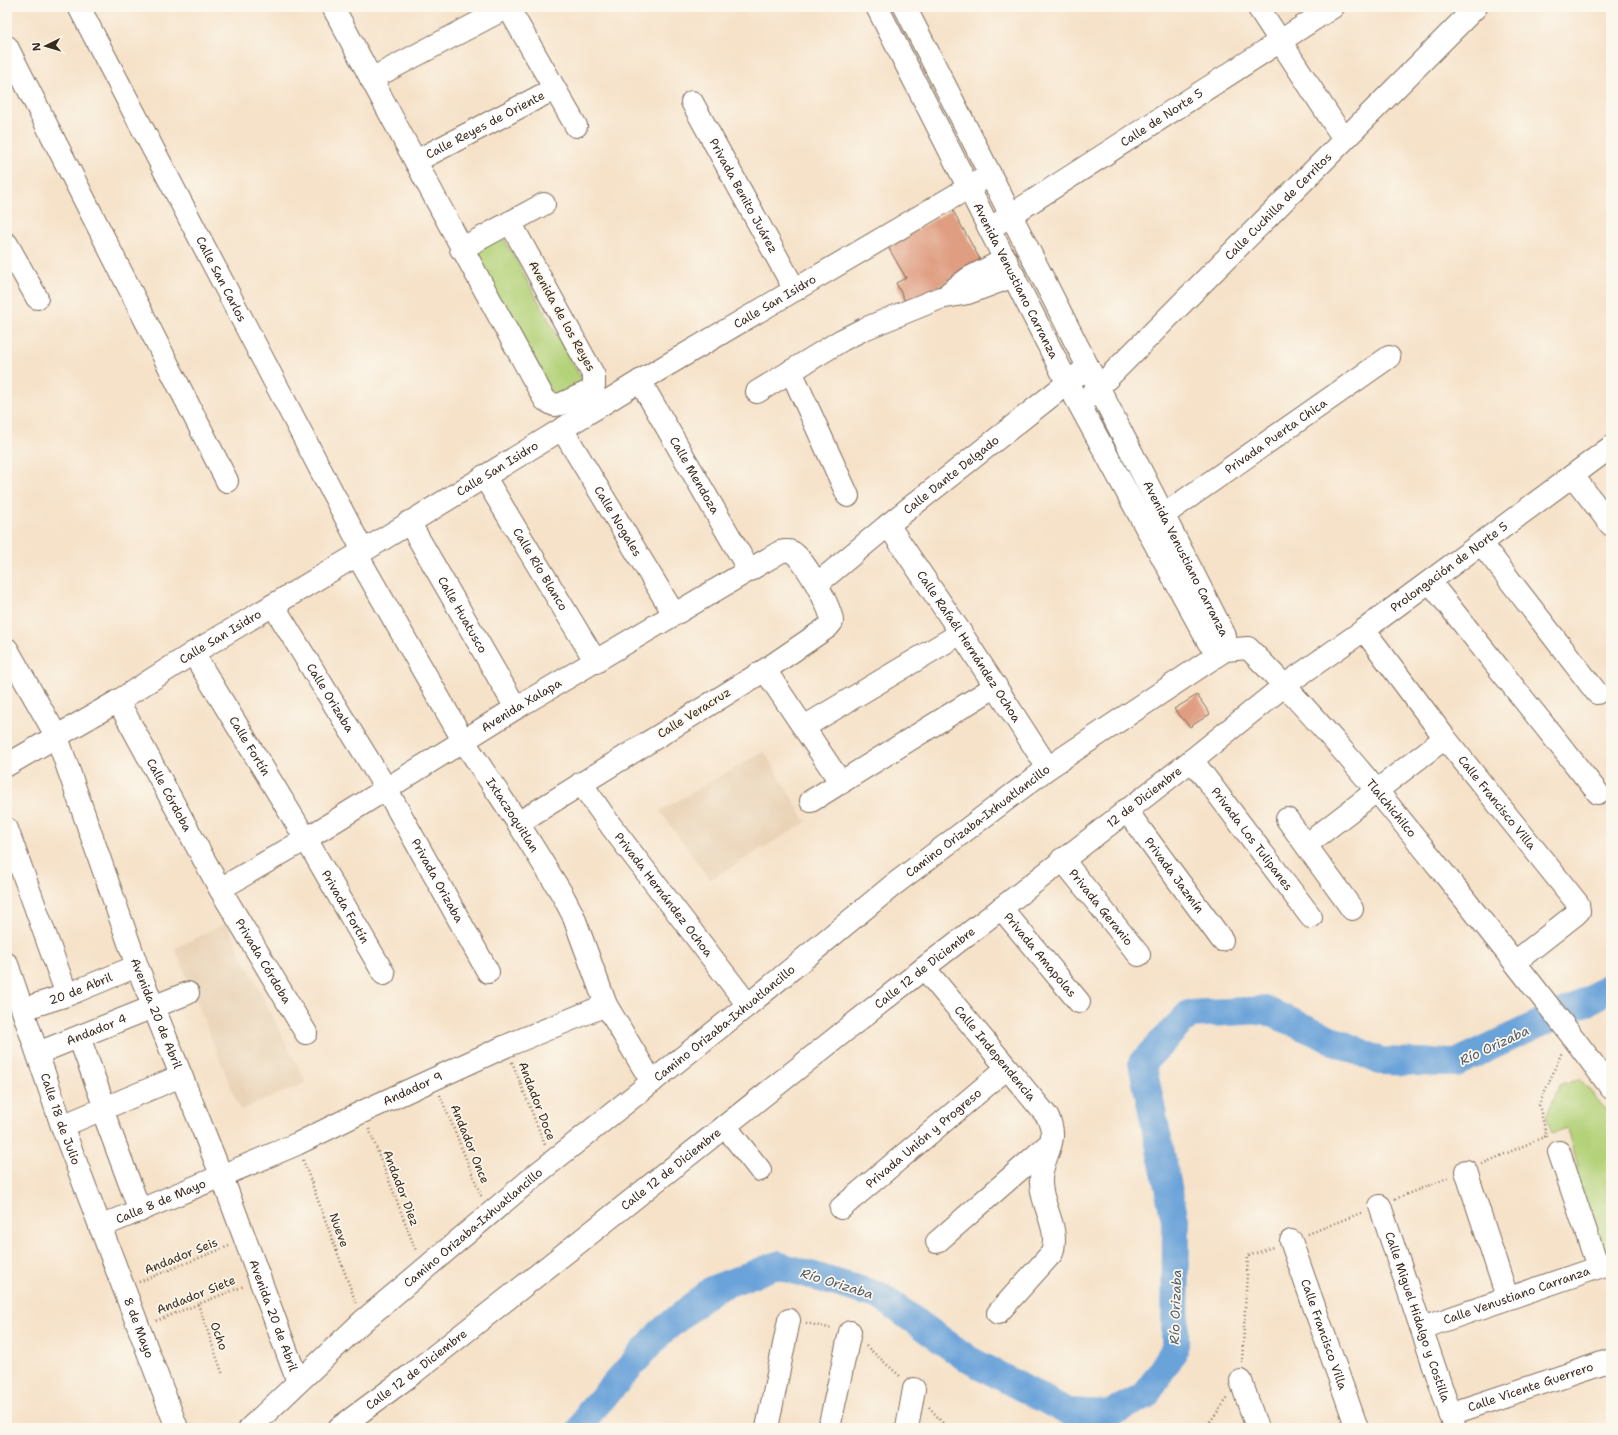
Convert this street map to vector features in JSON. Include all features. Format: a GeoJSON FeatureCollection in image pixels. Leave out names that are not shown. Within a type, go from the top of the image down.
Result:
{"type":"FeatureCollection","features":[{"type":"Feature","properties":{"kind":"street","name":"Calle San Carlos"},"geometry":{"type":"LineString","coordinates":[[79,7],[360,553]]}},
{"type":"Feature","properties":{"kind":"street","name":"Avenida de los Reyes"},"geometry":{"type":"LineString","coordinates":[[333,7],[416,161],[461,249],[545,400],[554,405],[561,404],[590,391],[595,381],[593,372],[510,222]]}},
{"type":"Feature","properties":{"kind":"street"},"geometry":{"type":"LineString","coordinates":[[371,79],[508,7],[554,90],[576,126]]}},
{"type":"Feature","properties":{"kind":"street","name":"Avenida Venustiano Carranza"},"geometry":{"type":"LineString","coordinates":[[877,7],[1067,382],[1209,644],[1225,650],[1225,636],[1162,516],[905,7]]}},
{"type":"Feature","properties":{"kind":"street"},"geometry":{"type":"LineString","coordinates":[[1258,7],[1279,42],[1344,139]]}},
{"type":"Feature","properties":{"kind":"street","name":"Calle de Norte 5"},"geometry":{"type":"LineString","coordinates":[[989,229],[1011,217],[1333,7]]}},
{"type":"Feature","properties":{"kind":"street","name":"Calle Cuchilla de Cerritos"},"geometry":{"type":"LineString","coordinates":[[1080,405],[1099,389],[1344,139],[1476,7]]}},
{"type":"Feature","properties":{"kind":"street"},"geometry":{"type":"LineString","coordinates":[[7,47],[227,481]]}},
{"type":"Feature","properties":{"kind":"street","name":"Calle Reyes de Oriente"},"geometry":{"type":"LineString","coordinates":[[416,161],[554,90]]}},
{"type":"Feature","properties":{"kind":"street","name":"Privada Benito Juárez"},"geometry":{"type":"LineString","coordinates":[[692,102],[795,290]]}},
{"type":"Feature","properties":{"kind":"street","name":"Calle San Isidro"},"geometry":{"type":"LineString","coordinates":[[7,765],[118,701],[193,653],[273,606],[640,381],[990,175]]}},
{"type":"Feature","properties":{"kind":"street"},"geometry":{"type":"LineString","coordinates":[[461,249],[544,204]]}},
{"type":"Feature","properties":{"kind":"street"},"geometry":{"type":"LineString","coordinates":[[7,244],[37,298]]}},
{"type":"Feature","properties":{"kind":"street"},"geometry":{"type":"LineString","coordinates":[[757,392],[842,340],[864,329],[940,298],[969,278],[1010,267]]}},
{"type":"Feature","properties":{"kind":"street","name":"Privada Puerta Chica"},"geometry":{"type":"LineString","coordinates":[[1162,516],[1389,357]]}},
{"type":"Feature","properties":{"kind":"street","name":"Calle Dante Delgado"},"geometry":{"type":"LineString","coordinates":[[817,584],[1067,382],[1087,368]]}},
{"type":"Feature","properties":{"kind":"street"},"geometry":{"type":"LineString","coordinates":[[791,371],[848,496]]}},
{"type":"Feature","properties":{"kind":"street","name":"Calle Mendoza"},"geometry":{"type":"LineString","coordinates":[[640,381],[749,570]]}},
{"type":"Feature","properties":{"kind":"street","name":"Calle Nogales"},"geometry":{"type":"LineString","coordinates":[[562,429],[674,614]]}},
{"type":"Feature","properties":{"kind":"street","name":"Prolongación de Norte 5"},"geometry":{"type":"LineString","coordinates":[[1285,685],[1430,582],[1611,447]]}},
{"type":"Feature","properties":{"kind":"street","name":"Calle Río Blanco"},"geometry":{"type":"LineString","coordinates":[[484,476],[596,662]]}},
{"type":"Feature","properties":{"kind":"street"},"geometry":{"type":"LineString","coordinates":[[1573,476],[1611,525]]}},
{"type":"Feature","properties":{"kind":"street","name":"Calle Huatusco"},"geometry":{"type":"LineString","coordinates":[[409,522],[516,708]]}},
{"type":"Feature","properties":{"kind":"street","name":"Calle Rafaél Hernández Ochoa"},"geometry":{"type":"LineString","coordinates":[[888,526],[961,633],[1048,768]]}},
{"type":"Feature","properties":{"kind":"street"},"geometry":{"type":"LineString","coordinates":[[1481,543],[1597,693]]}},
{"type":"Feature","properties":{"kind":"street","name":"Avenida Xalapa"},"geometry":{"type":"LineString","coordinates":[[220,889],[387,790],[463,740],[516,708],[780,552],[788,551],[795,554],[817,584]]}},
{"type":"Feature","properties":{"kind":"street","name":"Ixtaczoquitlan"},"geometry":{"type":"LineString","coordinates":[[360,553],[463,740],[518,823],[562,894],[573,915],[606,1005],[652,1082]]}},
{"type":"Feature","properties":{"kind":"street"},"geometry":{"type":"LineString","coordinates":[[1430,582],[1598,793]]}},
{"type":"Feature","properties":{"kind":"street","name":"Calle Veracruz"},"geometry":{"type":"LineString","coordinates":[[518,823],[765,670],[832,624],[832,616],[817,584]]}},
{"type":"Feature","properties":{"kind":"street","name":"Calle Orizaba"},"geometry":{"type":"LineString","coordinates":[[273,606],[387,790]]}},
{"type":"Feature","properties":{"kind":"street","name":"Calle Francisco Villa"},"geometry":{"type":"LineString","coordinates":[[1364,630],[1446,738],[1578,904],[1579,910],[1576,914],[1515,962]]}},
{"type":"Feature","properties":{"kind":"street"},"geometry":{"type":"LineString","coordinates":[[804,726],[961,633]]}},
{"type":"Feature","properties":{"kind":"street","name":"Tlalchichilco"},"geometry":{"type":"LineString","coordinates":[[1225,650],[1248,648],[1285,685],[1378,791],[1515,962],[1611,1088]]}},
{"type":"Feature","properties":{"kind":"street","name":"Avenida 20 de Abril"},"geometry":{"type":"LineString","coordinates":[[7,649],[57,737],[137,966],[222,1177],[298,1382]]}},
{"type":"Feature","properties":{"kind":"street","name":"Camino Orizaba-Ixhuatlancillo"},"geometry":{"type":"LineString","coordinates":[[250,1428],[363,1321],[488,1215],[748,1005],[892,886],[1048,768],[1225,650]]}},
{"type":"Feature","properties":{"kind":"street","name":"Calle Fortín"},"geometry":{"type":"LineString","coordinates":[[193,653],[306,839]]}},
{"type":"Feature","properties":{"kind":"street"},"geometry":{"type":"LineString","coordinates":[[765,670],[841,783]]}},
{"type":"Feature","properties":{"kind":"street","name":"12 de Diciembre"},"geometry":{"type":"LineString","coordinates":[[1001,908],[1062,859],[1192,760],[1285,685]]}},
{"type":"Feature","properties":{"kind":"street"},"geometry":{"type":"LineString","coordinates":[[812,801],[996,686]]}},
{"type":"Feature","properties":{"kind":"street","name":"Calle Córdoba"},"geometry":{"type":"LineString","coordinates":[[118,701],[220,889]]}},
{"type":"Feature","properties":{"kind":"street"},"geometry":{"type":"LineString","coordinates":[[1306,845],[1446,738]]}},
{"type":"Feature","properties":{"kind":"street","name":"Privada Los Tulipanes"},"geometry":{"type":"LineString","coordinates":[[1192,760],[1311,917]]}},
{"type":"Feature","properties":{"kind":"street","name":"Privada Hernández Ochoa"},"geometry":{"type":"LineString","coordinates":[[581,783],[611,826],[748,1005]]}},
{"type":"Feature","properties":{"kind":"street","name":"Privada Orizaba"},"geometry":{"type":"LineString","coordinates":[[387,790],[488,972]]}},
{"type":"Feature","properties":{"kind":"street","name":"Privada Jazmín"},"geometry":{"type":"LineString","coordinates":[[1126,810],[1222,940]]}},
{"type":"Feature","properties":{"kind":"street"},"geometry":{"type":"LineString","coordinates":[[1287,819],[1352,908]]}},
{"type":"Feature","properties":{"kind":"street"},"geometry":{"type":"LineString","coordinates":[[7,829],[67,995]]}},
{"type":"Feature","properties":{"kind":"street","name":"Privada Fortín"},"geometry":{"type":"LineString","coordinates":[[306,839],[384,974]]}},
{"type":"Feature","properties":{"kind":"street","name":"Privada Geranio"},"geometry":{"type":"LineString","coordinates":[[1062,859],[1139,955]]}},
{"type":"Feature","properties":{"kind":"street","name":"Privada Córdoba"},"geometry":{"type":"LineString","coordinates":[[220,889],[306,1033]]}},
{"type":"Feature","properties":{"kind":"street","name":"Calle 12 de Diciembre"},"geometry":{"type":"LineString","coordinates":[[339,1428],[424,1364],[1001,908]]}},
{"type":"Feature","properties":{"kind":"street","name":"Privada Amapolas"},"geometry":{"type":"LineString","coordinates":[[1001,908],[1079,1002]]}},
{"type":"Feature","properties":{"kind":"street","name":"Calle 18 de Julio"},"geometry":{"type":"LineString","coordinates":[[7,964],[62,1126],[100,1227]]}},
{"type":"Feature","properties":{"kind":"street","name":"20 de Abril"},"geometry":{"type":"LineString","coordinates":[[23,1009],[67,995],[137,966]]}},
{"type":"Feature","properties":{"kind":"street","name":"Calle Independencia"},"geometry":{"type":"LineString","coordinates":[[924,968],[1047,1116],[1052,1125],[1053,1134],[1042,1170],[1040,1182],[1042,1195],[1053,1228],[1055,1244],[1052,1253],[998,1313]]}},
{"type":"Feature","properties":{"kind":"street","name":"Andador 4"},"geometry":{"type":"LineString","coordinates":[[38,1053],[188,994]]}},
{"type":"Feature","properties":{"kind":"street","name":"Andador 9"},"geometry":{"type":"LineString","coordinates":[[222,1177],[298,1144],[362,1112],[506,1046],[606,1005]]}},
{"type":"Feature","properties":{"kind":"street"},"geometry":{"type":"LineString","coordinates":[[79,1037],[140,1210]]}},
{"type":"Feature","properties":{"kind":"street","name":"Privada Unión y Progreso"},"geometry":{"type":"LineString","coordinates":[[841,1208],[1007,1068]]}},
{"type":"Feature","properties":{"kind":"street"},"geometry":{"type":"LineString","coordinates":[[62,1126],[181,1076]]}},
{"type":"Feature","properties":{"kind":"street"},"geometry":{"type":"LineString","coordinates":[[724,1126],[760,1170]]}},
{"type":"Feature","properties":{"kind":"street"},"geometry":{"type":"LineString","coordinates":[[937,1242],[1050,1144]]}},
{"type":"Feature","properties":{"kind":"street"},"geometry":{"type":"LineString","coordinates":[[1552,1144],[1605,1265]]}},
{"type":"Feature","properties":{"kind":"street"},"geometry":{"type":"LineString","coordinates":[[1466,1171],[1507,1297]]}},
{"type":"Feature","properties":{"kind":"street","name":"Calle 8 de Mayo"},"geometry":{"type":"LineString","coordinates":[[100,1227],[222,1177]]}},
{"type":"Feature","properties":{"kind":"street","name":"Calle Miguel Hidalgo y Costilla"},"geometry":{"type":"LineString","coordinates":[[1380,1206],[1453,1421]]}},
{"type":"Feature","properties":{"kind":"street","name":"8 de Mayo"},"geometry":{"type":"LineString","coordinates":[[100,1227],[177,1428]]}},
{"type":"Feature","properties":{"kind":"street","name":"Calle Francisco Villa"},"geometry":{"type":"LineString","coordinates":[[1291,1241],[1357,1428]]}},
{"type":"Feature","properties":{"kind":"street","name":"Calle Venustiano Carranza"},"geometry":{"type":"LineString","coordinates":[[1422,1328],[1507,1297],[1605,1265]]}},
{"type":"Feature","properties":{"kind":"street"},"geometry":{"type":"LineString","coordinates":[[767,1428],[789,1320]]}},
{"type":"Feature","properties":{"kind":"street"},"geometry":{"type":"LineString","coordinates":[[829,1428],[850,1332]]}},
{"type":"Feature","properties":{"kind":"street","name":"Calle Vicente Guerrero"},"geometry":{"type":"LineString","coordinates":[[1453,1421],[1611,1360]]}},
{"type":"Feature","properties":{"kind":"street"},"geometry":{"type":"LineString","coordinates":[[1241,1381],[1258,1428]]}},
{"type":"Feature","properties":{"kind":"street"},"geometry":{"type":"LineString","coordinates":[[907,1428],[914,1389]]}},
{"type":"Feature","properties":{"kind":"path"},"geometry":{"type":"LineString","coordinates":[[1205,1428],[1241,1381],[1248,1256],[1291,1241],[1466,1171],[1552,1144],[1539,1105],[1568,1030]]}},
{"type":"Feature","properties":{"kind":"path","name":"Andador Doce"},"geometry":{"type":"LineString","coordinates":[[506,1046],[552,1162]]}},
{"type":"Feature","properties":{"kind":"path","name":"Andador Once"},"geometry":{"type":"LineString","coordinates":[[434,1080],[488,1215]]}},
{"type":"Feature","properties":{"kind":"path","name":"Andador Diez"},"geometry":{"type":"LineString","coordinates":[[362,1112],[424,1270]]}},
{"type":"Feature","properties":{"kind":"path","name":"Nueve"},"geometry":{"type":"LineString","coordinates":[[298,1144],[363,1321]]}},
{"type":"Feature","properties":{"kind":"path","name":"Andador Seis"},"geometry":{"type":"LineString","coordinates":[[124,1288],[245,1240]]}},
{"type":"Feature","properties":{"kind":"path","name":"Andador Siete"},"geometry":{"type":"LineString","coordinates":[[138,1328],[260,1279]]}},
{"type":"Feature","properties":{"kind":"path","name":"Ocho"},"geometry":{"type":"LineString","coordinates":[[198,1304],[223,1375]]}},
{"type":"Feature","properties":{"kind":"path"},"geometry":{"type":"LineString","coordinates":[[789,1320],[850,1332],[914,1389],[947,1428]]}},
{"type":"Feature","properties":{"kind":"shaded area"},"geometry":{"type":"Polygon","coordinates":[[[764,751],[806,822],[710,880],[660,811],[764,751]]]}},
{"type":"Feature","properties":{"kind":"shaded area"},"geometry":{"type":"Polygon","coordinates":[[[226,923],[306,1083],[240,1110],[175,948],[226,923]]]}},
{"type":"Feature","properties":{"kind":"green space"},"geometry":{"type":"Polygon","coordinates":[[[503,237],[584,384],[554,401],[473,253],[503,237]]]}},
{"type":"Feature","properties":{"kind":"green space"},"geometry":{"type":"Polygon","coordinates":[[[1580,1079],[1611,1116],[1611,1255],[1596,1259],[1568,1168],[1578,1167],[1567,1129],[1552,1134],[1546,1116],[1561,1083],[1580,1079]]]}},
{"type":"Feature","properties":{"kind":"building"},"geometry":{"type":"Polygon","coordinates":[[[952,209],[981,261],[907,305],[896,283],[906,278],[888,247],[952,209]]]}},
{"type":"Feature","properties":{"kind":"building"},"geometry":{"type":"Polygon","coordinates":[[[1197,695],[1210,714],[1190,727],[1174,709],[1197,695]]]}},
{"type":"Feature","properties":{"kind":"waterway","name":"Río Orizaba"},"geometry":{"type":"LineString","coordinates":[[582,1428],[590,1412],[660,1333],[713,1289],[777,1265],[880,1296],[968,1359],[1068,1412],[1110,1414],[1146,1395],[1175,1349],[1176,1225],[1142,1063],[1189,1014],[1265,1010],[1380,1061],[1456,1063],[1594,998],[1611,985]]}}]}
